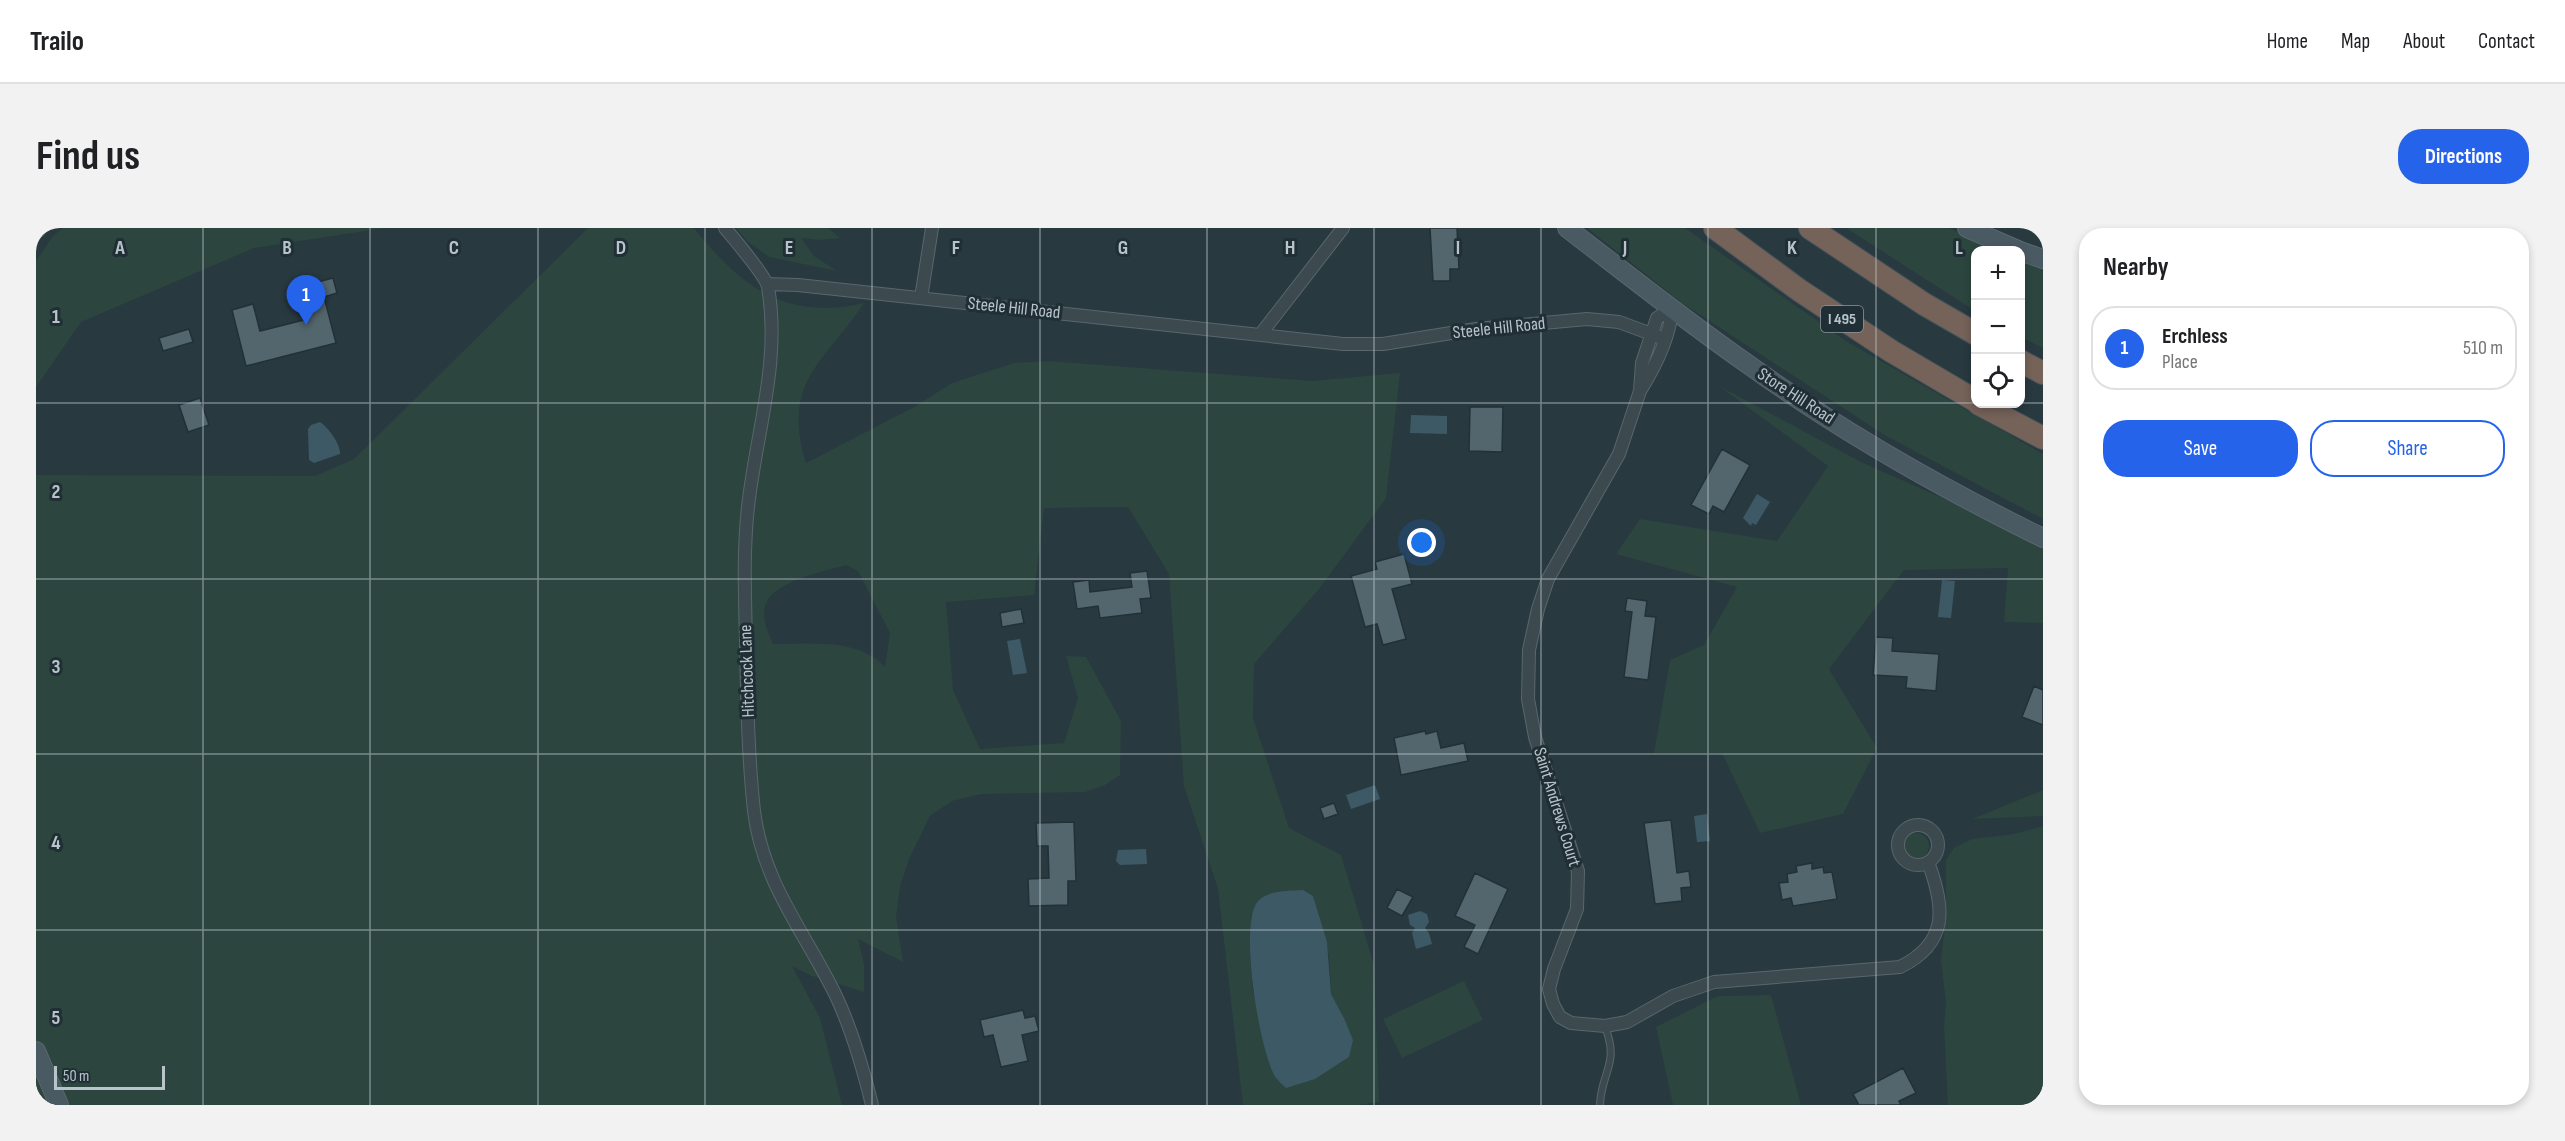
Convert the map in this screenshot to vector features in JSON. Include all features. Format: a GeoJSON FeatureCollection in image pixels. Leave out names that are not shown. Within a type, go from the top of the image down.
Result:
{"type":"FeatureCollection","features":[{"type":"Feature","properties":{"kind":"highway","name":"I 495"},"geometry":{"type":"LineString","coordinates":[[1715,228],[1798,290],[1891,351],[1971,398]]}},
{"type":"Feature","properties":{"kind":"highway"},"geometry":{"type":"LineString","coordinates":[[1810,228],[1924,304],[1971,331]]}},
{"type":"Feature","properties":{"kind":"highway"},"geometry":{"type":"LineString","coordinates":[[2025,364],[2043,373]]}},
{"type":"Feature","properties":{"kind":"highway"},"geometry":{"type":"LineString","coordinates":[[1987,408],[2043,438]]}},
{"type":"Feature","properties":{"kind":"main road","name":"Store Hill Road"},"geometry":{"type":"LineString","coordinates":[[1567,228],[1751,367],[1843,427],[1937,483],[2043,538]]}},
{"type":"Feature","properties":{"kind":"main road"},"geometry":{"type":"LineString","coordinates":[[1967,228],[2008,246]]}},
{"type":"Feature","properties":{"kind":"main road"},"geometry":{"type":"LineString","coordinates":[[2025,253],[2043,259]]}},
{"type":"Feature","properties":{"kind":"main road"},"geometry":{"type":"LineString","coordinates":[[36,1051],[59,1105]]}},
{"type":"Feature","properties":{"kind":"street"},"geometry":{"type":"LineString","coordinates":[[725,228],[768,284]]}},
{"type":"Feature","properties":{"kind":"street"},"geometry":{"type":"LineString","coordinates":[[921,298],[932,228]]}},
{"type":"Feature","properties":{"kind":"street"},"geometry":{"type":"LineString","coordinates":[[1260,335],[1344,228]]}},
{"type":"Feature","properties":{"kind":"street","name":"Steele Hill Road"},"geometry":{"type":"LineString","coordinates":[[768,284],[921,298],[1342,344],[1383,344],[1476,329],[1587,319],[1619,322],[1665,339]]}},
{"type":"Feature","properties":{"kind":"street","name":"Hitchcock Lane"},"geometry":{"type":"LineString","coordinates":[[768,284],[772,336],[771,374],[748,505],[744,551],[747,701],[754,813],[763,856],[773,884],[837,998],[855,1045],[872,1105]]}},
{"type":"Feature","properties":{"kind":"street","name":"Saint Andrews Court"},"geometry":{"type":"LineString","coordinates":[[1640,391],[1642,363],[1657,318],[1672,309]]}},
{"type":"Feature","properties":{"kind":"street","name":"Saint Andrews Court"},"geometry":{"type":"LineString","coordinates":[[1672,309],[1671,324],[1654,369],[1640,391],[1619,454],[1548,579],[1528,650],[1528,699],[1535,737],[1578,871],[1577,909],[1554,969],[1549,989],[1552,1004],[1560,1017],[1571,1023],[1605,1026],[1627,1022],[1673,996],[1714,982],[1900,967],[1918,958],[1935,938],[1939,918],[1939,893],[1928,862]]}},
{"type":"Feature","properties":{"kind":"lane"},"geometry":{"type":"LineString","coordinates":[[1600,1105],[1612,1053],[1605,1026]]}},
{"type":"Feature","properties":{"kind":"green space"},"geometry":{"type":"Polygon","coordinates":[[[63,228],[385,228],[254,248],[81,322],[36,387],[36,261],[53,236],[63,228]]]}},
{"type":"Feature","properties":{"kind":"green space"},"geometry":{"type":"Polygon","coordinates":[[[588,228],[694,228],[729,267],[767,294],[788,303],[811,307],[836,307],[864,303],[821,359],[803,393],[799,412],[800,435],[806,463],[914,407],[952,383],[1014,363],[1049,361],[1312,381],[1400,373],[1386,498],[1319,589],[1254,664],[1253,718],[1289,828],[1341,855],[1374,965],[1379,1102],[1358,1105],[1243,1105],[1218,889],[1184,786],[1169,574],[1128,507],[1044,508],[1034,595],[946,602],[953,690],[980,749],[1064,743],[1078,698],[1066,656],[1086,657],[1121,721],[1120,775],[1105,785],[1085,792],[982,794],[952,801],[930,816],[909,859],[900,886],[896,917],[903,962],[858,939],[864,964],[864,992],[812,976],[792,966],[820,1018],[842,1105],[36,1105],[36,475],[315,476],[354,459],[588,228]],[[846,565],[802,578],[771,595],[764,608],[767,629],[773,644],[848,647],[862,651],[885,667],[890,633],[858,571],[846,565]],[[1313,896],[1251,916],[1250,956],[1253,990],[1263,1037],[1276,1078],[1286,1088],[1344,1018],[1331,994],[1329,956],[1313,896]]]}},
{"type":"Feature","properties":{"kind":"green space"},"geometry":{"type":"Polygon","coordinates":[[[736,228],[828,228],[840,238],[819,240],[801,238],[814,256],[837,271],[769,257],[747,241],[736,228]]]}},
{"type":"Feature","properties":{"kind":"green space"},"geometry":{"type":"Polygon","coordinates":[[[1587,228],[1685,228],[1846,341],[2043,454],[2043,519],[1886,436],[1682,303],[1587,228]]]}},
{"type":"Feature","properties":{"kind":"green space"},"geometry":{"type":"Polygon","coordinates":[[[1846,228],[1949,228],[1987,246],[1971,246],[1971,308],[1846,228]]]}},
{"type":"Feature","properties":{"kind":"green space"},"geometry":{"type":"Polygon","coordinates":[[[2025,263],[2043,268],[2043,348],[2025,339],[2025,263]]]}},
{"type":"Feature","properties":{"kind":"green space"},"geometry":{"type":"Polygon","coordinates":[[[1719,386],[1863,463],[2043,542],[2043,623],[2004,622],[2008,568],[1904,570],[1829,669],[1877,748],[1843,814],[1760,833],[1722,753],[1654,753],[1670,660],[1704,645],[1737,587],[1616,554],[1640,519],[1777,541],[1828,466],[1719,386]]]}},
{"type":"Feature","properties":{"kind":"green space"},"geometry":{"type":"Polygon","coordinates":[[[2043,790],[2043,816],[1972,819],[2043,790]]]}},
{"type":"Feature","properties":{"kind":"green space"},"geometry":{"type":"Polygon","coordinates":[[[2043,826],[2043,1105],[1948,1105],[1944,1026],[1946,1003],[1941,960],[1946,914],[1946,860],[1954,848],[1972,839],[2014,834],[2043,826]]]}},
{"type":"Feature","properties":{"kind":"green space"},"geometry":{"type":"Polygon","coordinates":[[[1916,833],[1926,836],[1929,846],[1926,856],[1916,859],[1906,856],[1903,846],[1906,836],[1916,833]]]}},
{"type":"Feature","properties":{"kind":"green space"},"geometry":{"type":"Polygon","coordinates":[[[1464,981],[1483,1020],[1402,1058],[1383,1019],[1464,981]]]}},
{"type":"Feature","properties":{"kind":"green space"},"geometry":{"type":"Polygon","coordinates":[[[1771,995],[1801,1105],[1673,1105],[1656,1027],[1718,996],[1771,995]]]}},
{"type":"Feature","properties":{"kind":"water"},"geometry":{"type":"Polygon","coordinates":[[[1411,415],[1447,416],[1447,434],[1410,433],[1411,415]]]}},
{"type":"Feature","properties":{"kind":"water"},"geometry":{"type":"Polygon","coordinates":[[[320,422],[334,437],[340,454],[314,463],[309,460],[308,429],[311,425],[320,422]]]}},
{"type":"Feature","properties":{"kind":"water"},"geometry":{"type":"Polygon","coordinates":[[[1757,494],[1770,502],[1756,525],[1752,523],[1751,526],[1743,518],[1757,494]]]}},
{"type":"Feature","properties":{"kind":"water"},"geometry":{"type":"Polygon","coordinates":[[[1942,580],[1955,581],[1951,618],[1938,617],[1942,580]]]}},
{"type":"Feature","properties":{"kind":"water"},"geometry":{"type":"Polygon","coordinates":[[[1020,639],[1027,673],[1013,675],[1007,641],[1020,639]]]}},
{"type":"Feature","properties":{"kind":"water"},"geometry":{"type":"Polygon","coordinates":[[[1375,785],[1380,799],[1351,809],[1346,795],[1375,785]]]}},
{"type":"Feature","properties":{"kind":"water"},"geometry":{"type":"Polygon","coordinates":[[[1707,814],[1710,841],[1697,842],[1694,816],[1707,814]]]}},
{"type":"Feature","properties":{"kind":"water"},"geometry":{"type":"Polygon","coordinates":[[[1146,849],[1147,864],[1120,865],[1116,861],[1118,850],[1146,849]]]}},
{"type":"Feature","properties":{"kind":"water"},"geometry":{"type":"Polygon","coordinates":[[[1303,890],[1313,896],[1327,942],[1331,994],[1353,1040],[1349,1057],[1315,1079],[1286,1088],[1276,1078],[1264,1043],[1253,988],[1250,933],[1253,912],[1259,900],[1274,893],[1303,890]]]}},
{"type":"Feature","properties":{"kind":"water"},"geometry":{"type":"Polygon","coordinates":[[[1420,911],[1427,914],[1429,922],[1425,928],[1432,944],[1416,949],[1412,933],[1415,928],[1410,925],[1408,915],[1420,911]]]}},
{"type":"Feature","properties":{"kind":"building"},"geometry":{"type":"Polygon","coordinates":[[[1430,228],[1457,228],[1459,269],[1450,269],[1450,281],[1433,281],[1430,228]]]}},
{"type":"Feature","properties":{"kind":"building"},"geometry":{"type":"Polygon","coordinates":[[[333,278],[337,293],[324,297],[336,343],[246,366],[232,310],[253,304],[260,331],[304,320],[295,288],[333,278]]]}},
{"type":"Feature","properties":{"kind":"building"},"geometry":{"type":"Polygon","coordinates":[[[189,329],[193,342],[163,351],[159,338],[189,329]]]}},
{"type":"Feature","properties":{"kind":"building"},"geometry":{"type":"Polygon","coordinates":[[[200,398],[209,425],[188,432],[179,405],[200,398]]]}},
{"type":"Feature","properties":{"kind":"building"},"geometry":{"type":"Polygon","coordinates":[[[1470,407],[1503,407],[1502,452],[1469,451],[1470,407]]]}},
{"type":"Feature","properties":{"kind":"building"},"geometry":{"type":"Polygon","coordinates":[[[1722,449],[1750,465],[1724,512],[1713,506],[1709,514],[1691,505],[1722,449]]]}},
{"type":"Feature","properties":{"kind":"building"},"geometry":{"type":"Polygon","coordinates":[[[1404,554],[1412,584],[1392,589],[1406,639],[1383,645],[1377,624],[1365,627],[1351,576],[1377,569],[1375,562],[1404,554]]]}},
{"type":"Feature","properties":{"kind":"building"},"geometry":{"type":"Polygon","coordinates":[[[1147,571],[1151,598],[1140,599],[1142,613],[1100,618],[1098,606],[1077,609],[1073,582],[1089,580],[1090,592],[1132,587],[1130,573],[1147,571]]]}},
{"type":"Feature","properties":{"kind":"building"},"geometry":{"type":"Polygon","coordinates":[[[1627,598],[1647,601],[1645,616],[1656,617],[1648,680],[1624,677],[1632,612],[1625,611],[1627,598]]]}},
{"type":"Feature","properties":{"kind":"building"},"geometry":{"type":"Polygon","coordinates":[[[1021,609],[1024,623],[1002,627],[1000,613],[1021,609]]]}},
{"type":"Feature","properties":{"kind":"building"},"geometry":{"type":"Polygon","coordinates":[[[1876,637],[1893,638],[1892,651],[1939,654],[1936,691],[1906,688],[1907,677],[1873,675],[1876,637]]]}},
{"type":"Feature","properties":{"kind":"building"},"geometry":{"type":"Polygon","coordinates":[[[2034,686],[2043,690],[2043,725],[2022,717],[2034,686]]]}},
{"type":"Feature","properties":{"kind":"building"},"geometry":{"type":"Polygon","coordinates":[[[1425,731],[1426,734],[1437,731],[1441,748],[1464,743],[1468,761],[1401,775],[1394,738],[1425,731]]]}},
{"type":"Feature","properties":{"kind":"building"},"geometry":{"type":"Polygon","coordinates":[[[1334,803],[1338,814],[1324,819],[1320,808],[1334,803]]]}},
{"type":"Feature","properties":{"kind":"building"},"geometry":{"type":"Polygon","coordinates":[[[1671,820],[1677,873],[1689,871],[1691,887],[1681,888],[1682,901],[1655,904],[1644,823],[1671,820]]]}},
{"type":"Feature","properties":{"kind":"building"},"geometry":{"type":"Polygon","coordinates":[[[1074,822],[1076,881],[1068,881],[1068,905],[1029,906],[1028,879],[1049,878],[1048,846],[1037,846],[1036,823],[1074,822]]]}},
{"type":"Feature","properties":{"kind":"building"},"geometry":{"type":"Polygon","coordinates":[[[1812,863],[1812,869],[1823,867],[1824,873],[1832,872],[1837,899],[1793,906],[1791,898],[1782,900],[1779,883],[1788,882],[1787,874],[1797,872],[1796,866],[1812,863]]]}},
{"type":"Feature","properties":{"kind":"building"},"geometry":{"type":"Polygon","coordinates":[[[1475,873],[1508,889],[1478,954],[1464,947],[1475,925],[1455,916],[1475,873]]]}},
{"type":"Feature","properties":{"kind":"building"},"geometry":{"type":"Polygon","coordinates":[[[1397,889],[1413,897],[1402,916],[1387,908],[1397,889]]]}},
{"type":"Feature","properties":{"kind":"building"},"geometry":{"type":"Polygon","coordinates":[[[1023,1010],[1025,1018],[1035,1016],[1039,1031],[1022,1035],[1028,1061],[1001,1067],[993,1035],[984,1037],[980,1020],[1023,1010]]]}},
{"type":"Feature","properties":{"kind":"building"},"geometry":{"type":"Polygon","coordinates":[[[1903,1068],[1916,1093],[1899,1101],[1901,1105],[1859,1105],[1853,1094],[1903,1068]]]}},
{"type":"Feature","properties":{"kind":"place","name":"Erchless"},"geometry":{"type":"Point","coordinates":[306,325]}}]}
